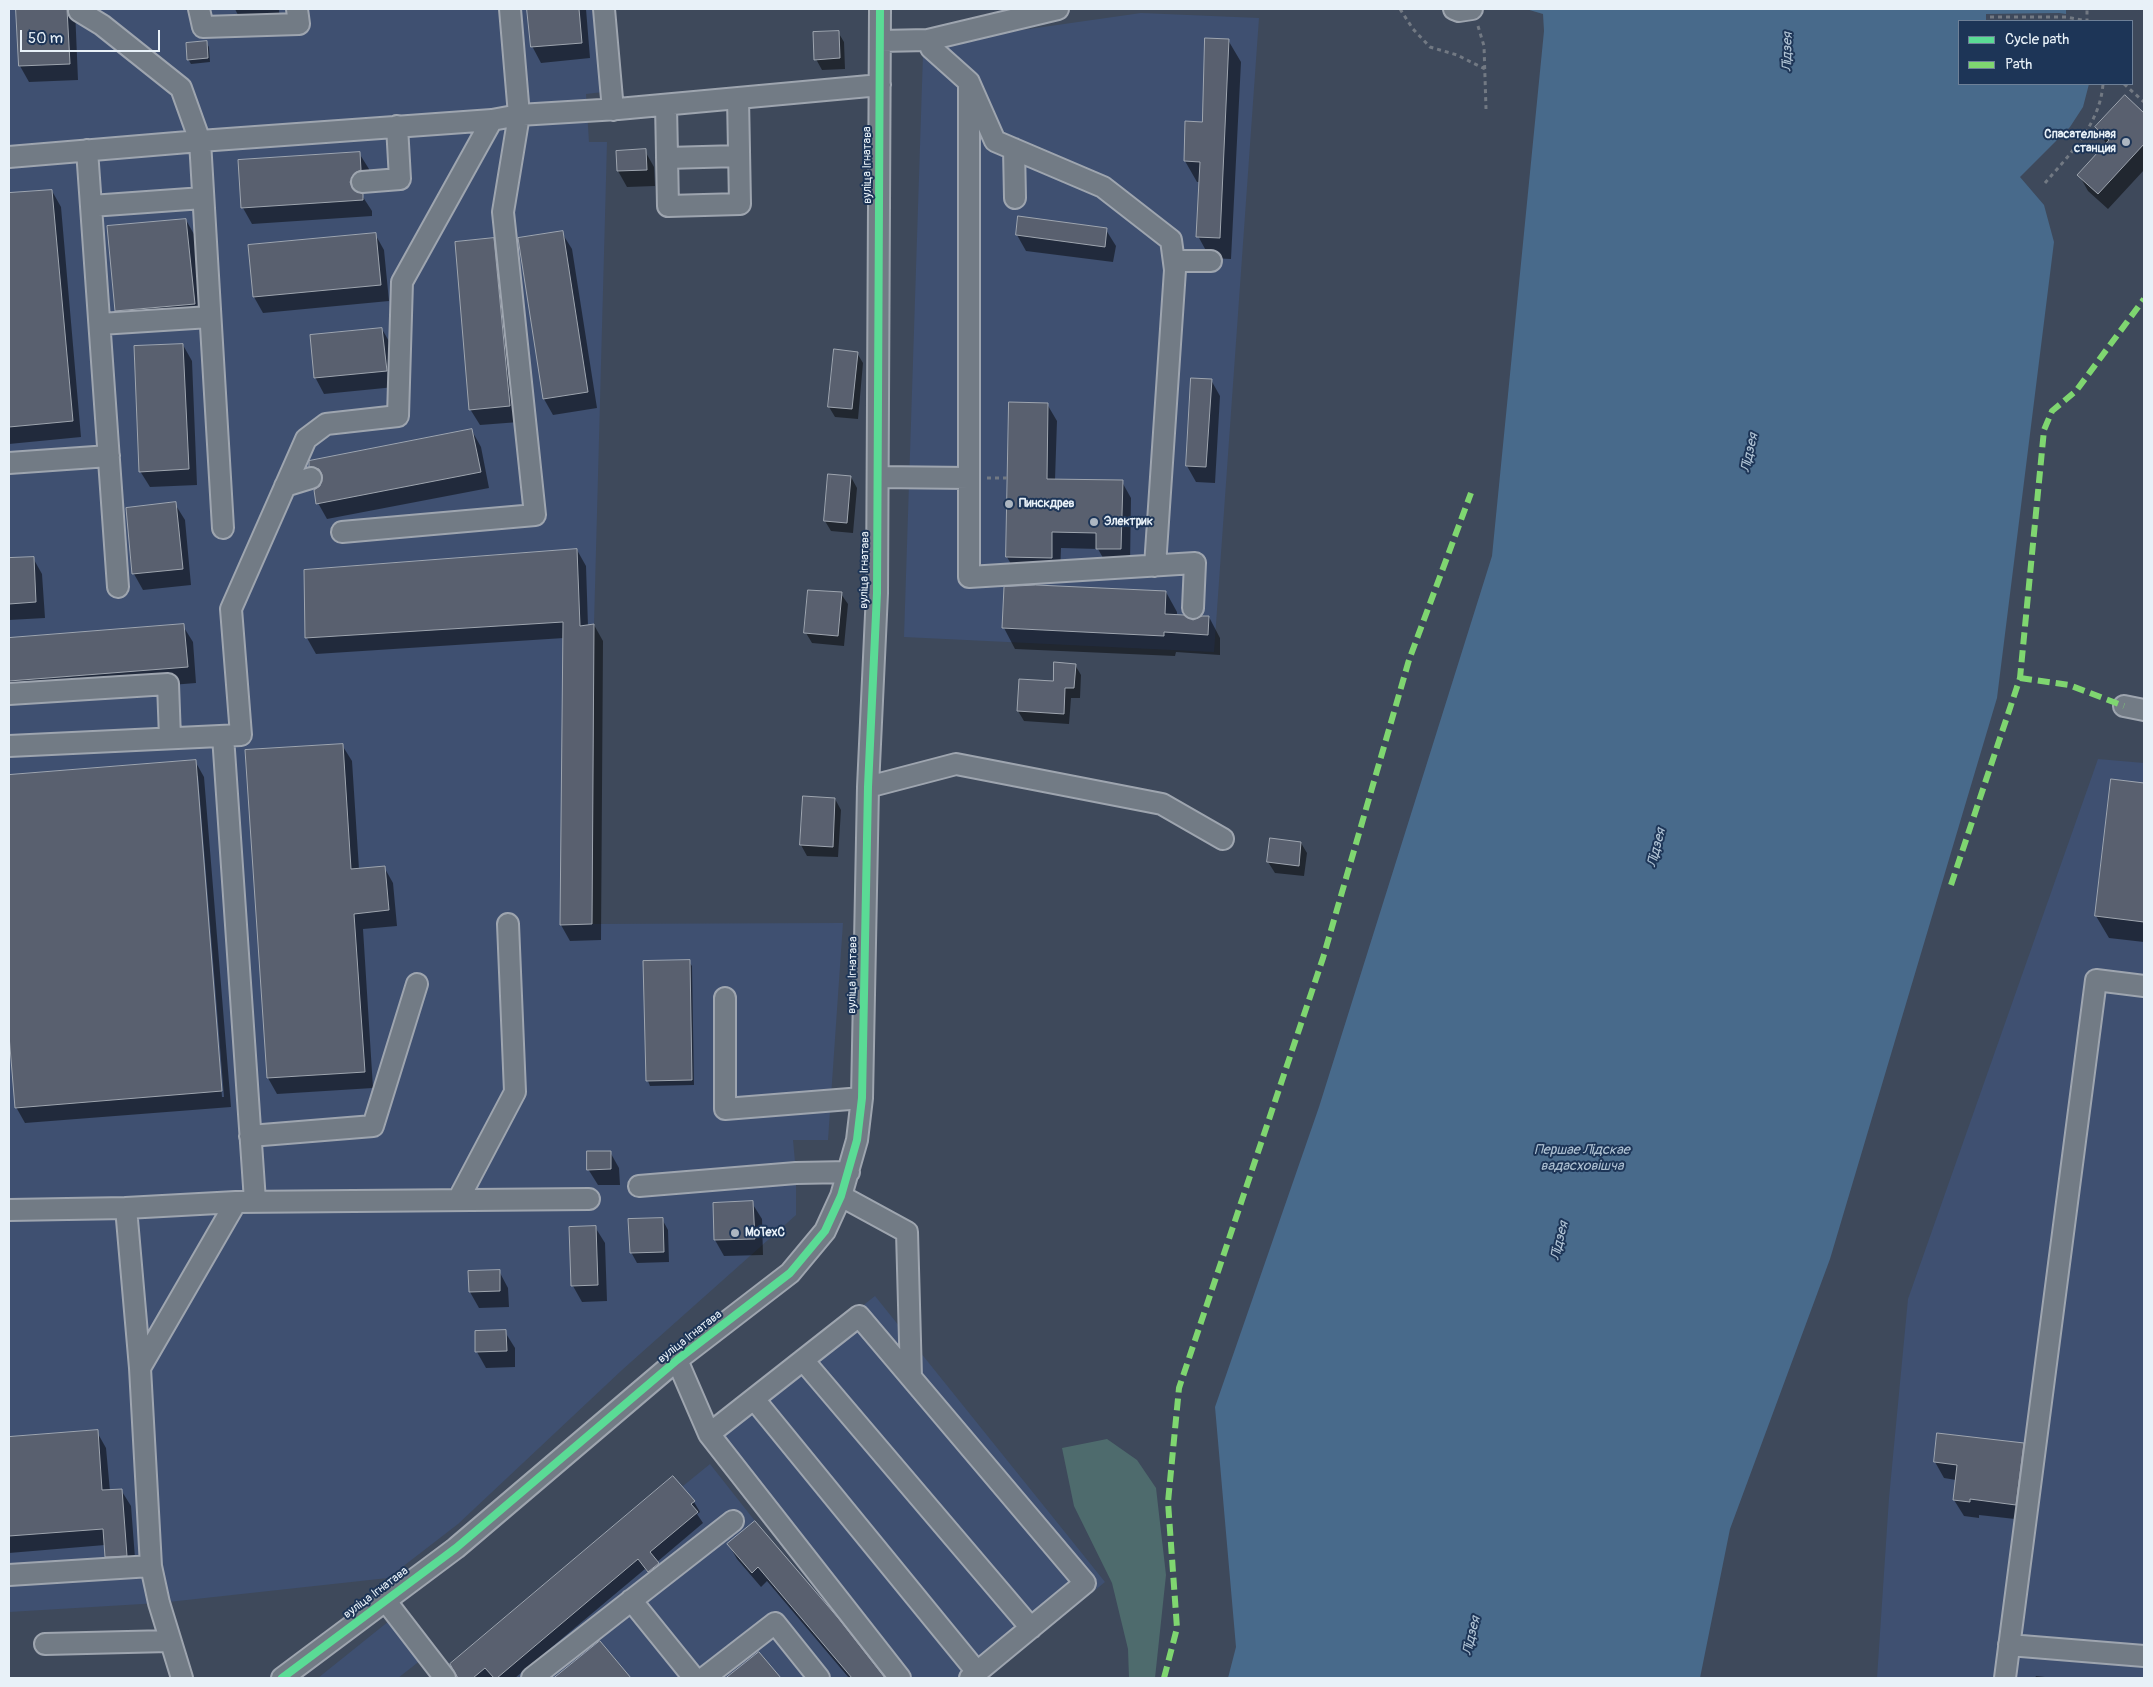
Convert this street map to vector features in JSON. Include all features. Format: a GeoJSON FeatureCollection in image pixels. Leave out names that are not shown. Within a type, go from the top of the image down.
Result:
{"type":"FeatureCollection","features":[{"type":"Feature","properties":{"kind":"street"},"geometry":{"type":"LineString","coordinates":[[199,9],[203,28],[299,24],[297,9]]}},
{"type":"Feature","properties":{"kind":"street"},"geometry":{"type":"LineString","coordinates":[[342,532],[535,515],[503,212],[519,115],[510,9]]}},
{"type":"Feature","properties":{"kind":"street"},"geometry":{"type":"LineString","coordinates":[[604,9],[613,110]]}},
{"type":"Feature","properties":{"kind":"street","name":"вуліца Ігнатава"},"geometry":{"type":"LineString","coordinates":[[282,1678],[456,1548],[677,1360],[790,1273],[825,1231],[841,1196],[857,1140],[862,1098],[868,787],[877,593],[880,9]]}},
{"type":"Feature","properties":{"kind":"street"},"geometry":{"type":"LineString","coordinates":[[880,41],[928,40],[1058,9]]}},
{"type":"Feature","properties":{"kind":"street"},"geometry":{"type":"LineString","coordinates":[[1454,9],[1474,13]]}},
{"type":"Feature","properties":{"kind":"street"},"geometry":{"type":"LineString","coordinates":[[79,11],[102,25],[182,88],[200,141],[223,528]]}},
{"type":"Feature","properties":{"kind":"street"},"geometry":{"type":"LineString","coordinates":[[928,40],[931,48],[969,82],[996,141],[1103,187],[1171,240],[1175,270],[1155,566]]}},
{"type":"Feature","properties":{"kind":"street"},"geometry":{"type":"LineString","coordinates":[[969,82],[969,577],[1195,563],[1193,608]]}},
{"type":"Feature","properties":{"kind":"street"},"geometry":{"type":"LineString","coordinates":[[9,157],[492,120],[519,115],[613,110],[880,85]]}},
{"type":"Feature","properties":{"kind":"street"},"geometry":{"type":"LineString","coordinates":[[666,105],[668,206],[740,204],[738,98]]}},
{"type":"Feature","properties":{"kind":"street"},"geometry":{"type":"LineString","coordinates":[[9,746],[241,735],[231,609],[306,439],[326,424],[398,416],[402,282],[492,120]]}},
{"type":"Feature","properties":{"kind":"street"},"geometry":{"type":"LineString","coordinates":[[362,182],[400,179],[397,126]]}},
{"type":"Feature","properties":{"kind":"street"},"geometry":{"type":"LineString","coordinates":[[1014,149],[1015,198]]}},
{"type":"Feature","properties":{"kind":"street"},"geometry":{"type":"LineString","coordinates":[[87,150],[118,587]]}},
{"type":"Feature","properties":{"kind":"street"},"geometry":{"type":"LineString","coordinates":[[667,158],[740,156]]}},
{"type":"Feature","properties":{"kind":"street"},"geometry":{"type":"LineString","coordinates":[[91,206],[203,198]]}},
{"type":"Feature","properties":{"kind":"street"},"geometry":{"type":"LineString","coordinates":[[1174,261],[1211,261]]}},
{"type":"Feature","properties":{"kind":"street"},"geometry":{"type":"LineString","coordinates":[[100,324],[210,317]]}},
{"type":"Feature","properties":{"kind":"street"},"geometry":{"type":"LineString","coordinates":[[9,463],[109,456]]}},
{"type":"Feature","properties":{"kind":"street"},"geometry":{"type":"LineString","coordinates":[[878,477],[969,478]]}},
{"type":"Feature","properties":{"kind":"street"},"geometry":{"type":"LineString","coordinates":[[285,486],[311,478]]}},
{"type":"Feature","properties":{"kind":"street"},"geometry":{"type":"LineString","coordinates":[[9,694],[168,684],[170,738]]}},
{"type":"Feature","properties":{"kind":"street"},"geometry":{"type":"LineString","coordinates":[[2124,706],[2144,710]]}},
{"type":"Feature","properties":{"kind":"street"},"geometry":{"type":"LineString","coordinates":[[140,1368],[246,1201],[250,1136],[223,736]]}},
{"type":"Feature","properties":{"kind":"street"},"geometry":{"type":"LineString","coordinates":[[868,787],[956,764],[1162,804],[1223,840]]}},
{"type":"Feature","properties":{"kind":"street"},"geometry":{"type":"LineString","coordinates":[[458,1200],[515,1092],[508,924]]}},
{"type":"Feature","properties":{"kind":"street"},"geometry":{"type":"LineString","coordinates":[[2005,1678],[2096,980],[2144,986]]}},
{"type":"Feature","properties":{"kind":"street"},"geometry":{"type":"LineString","coordinates":[[250,1136],[373,1126],[417,984]]}},
{"type":"Feature","properties":{"kind":"street"},"geometry":{"type":"LineString","coordinates":[[725,998],[725,1109],[862,1098]]}},
{"type":"Feature","properties":{"kind":"street"},"geometry":{"type":"LineString","coordinates":[[639,1186],[796,1174],[849,1172]]}},
{"type":"Feature","properties":{"kind":"street"},"geometry":{"type":"LineString","coordinates":[[841,1196],[906,1232],[911,1377]]}},
{"type":"Feature","properties":{"kind":"street"},"geometry":{"type":"LineString","coordinates":[[9,1210],[126,1208],[246,1201],[589,1199]]}},
{"type":"Feature","properties":{"kind":"street"},"geometry":{"type":"LineString","coordinates":[[126,1208],[140,1368],[151,1566],[158,1603],[182,1678]]}},
{"type":"Feature","properties":{"kind":"street"},"geometry":{"type":"LineString","coordinates":[[708,1434],[859,1316],[1086,1583],[973,1675],[754,1399]]}},
{"type":"Feature","properties":{"kind":"street"},"geometry":{"type":"LineString","coordinates":[[677,1360],[708,1434],[900,1678]]}},
{"type":"Feature","properties":{"kind":"street"},"geometry":{"type":"LineString","coordinates":[[803,1360],[1031,1628]]}},
{"type":"Feature","properties":{"kind":"street"},"geometry":{"type":"LineString","coordinates":[[532,1678],[733,1521]]}},
{"type":"Feature","properties":{"kind":"street"},"geometry":{"type":"LineString","coordinates":[[9,1575],[151,1566]]}},
{"type":"Feature","properties":{"kind":"street"},"geometry":{"type":"LineString","coordinates":[[385,1600],[445,1678]]}},
{"type":"Feature","properties":{"kind":"street"},"geometry":{"type":"LineString","coordinates":[[631,1600],[694,1678]]}},
{"type":"Feature","properties":{"kind":"street"},"geometry":{"type":"LineString","coordinates":[[704,1678],[775,1623],[819,1678]]}},
{"type":"Feature","properties":{"kind":"street"},"geometry":{"type":"LineString","coordinates":[[45,1644],[169,1641]]}},
{"type":"Feature","properties":{"kind":"street"},"geometry":{"type":"LineString","coordinates":[[2009,1645],[2144,1656]]}},
{"type":"Feature","properties":{"kind":"path"},"geometry":{"type":"LineString","coordinates":[[1400,9],[1413,29],[1430,47],[1457,55],[1485,69]]}},
{"type":"Feature","properties":{"kind":"path"},"geometry":{"type":"LineString","coordinates":[[1474,13],[1484,46],[1486,109]]}},
{"type":"Feature","properties":{"kind":"path"},"geometry":{"type":"LineString","coordinates":[[1990,17],[1999,19],[2066,17],[2082,20]]}},
{"type":"Feature","properties":{"kind":"path"},"geometry":{"type":"LineString","coordinates":[[2045,183],[2080,142],[2095,116],[2103,85]]}},
{"type":"Feature","properties":{"kind":"path"},"geometry":{"type":"LineString","coordinates":[[2125,85],[2144,102]]}},
{"type":"Feature","properties":{"kind":"shaded area"},"geometry":{"type":"Polygon","coordinates":[[[9,9],[592,9],[603,92],[586,94],[589,142],[607,142],[594,624],[592,924],[843,923],[828,1140],[793,1140],[796,1173],[796,1215],[622,1370],[458,1524],[388,1578],[159,1603],[9,1612],[9,9]]]}},
{"type":"Feature","properties":{"kind":"shaded area"},"geometry":{"type":"Polygon","coordinates":[[[1141,13],[1259,18],[1214,652],[904,637],[923,54],[938,42],[1141,13]]]}},
{"type":"Feature","properties":{"kind":"shaded area"},"geometry":{"type":"Polygon","coordinates":[[[2098,759],[2144,763],[2144,1678],[1877,1678],[1889,1498],[1908,1299],[2098,759]]]}},
{"type":"Feature","properties":{"kind":"shaded area"},"geometry":{"type":"Polygon","coordinates":[[[875,1296],[1105,1582],[988,1678],[890,1678],[699,1435],[875,1296]]]}},
{"type":"Feature","properties":{"kind":"shaded area"},"geometry":{"type":"Polygon","coordinates":[[[710,1464],[755,1521],[889,1678],[434,1678],[673,1476],[683,1486],[710,1464]]]}},
{"type":"Feature","properties":{"kind":"shaded area"},"geometry":{"type":"Polygon","coordinates":[[[389,1621],[421,1660],[398,1678],[318,1678],[389,1621]]]}},
{"type":"Feature","properties":{"kind":"green space"},"geometry":{"type":"Polygon","coordinates":[[[1107,1439],[1137,1460],[1156,1488],[1166,1575],[1155,1678],[1129,1678],[1128,1649],[1112,1583],[1074,1506],[1062,1448],[1107,1439]]]}},
{"type":"Feature","properties":{"kind":"water","name":"Першае Лідскае вадасховішча"},"geometry":{"type":"Polygon","coordinates":[[[1526,9],[2066,9],[2066,20],[1958,20],[1958,85],[2089,85],[2083,107],[2070,127],[2020,177],[2044,205],[2054,242],[1997,698],[1830,1259],[1730,1529],[1700,1678],[1228,1678],[1236,1647],[1215,1407],[1319,1107],[1492,556],[1544,31],[1543,14],[1526,9]]]}},
{"type":"Feature","properties":{"kind":"pier"},"geometry":{"type":"Polygon","coordinates":[[[2059,13],[2066,14],[2069,20],[1986,20],[1986,14],[2059,13]]]}},
{"type":"Feature","properties":{"kind":"building"},"geometry":{"type":"Polygon","coordinates":[[[16,9],[67,9],[70,64],[19,66],[16,9]]]}},
{"type":"Feature","properties":{"kind":"building"},"geometry":{"type":"Polygon","coordinates":[[[527,9],[579,9],[582,43],[531,47],[527,9]]]}},
{"type":"Feature","properties":{"kind":"building"},"geometry":{"type":"Polygon","coordinates":[[[839,31],[840,58],[814,60],[813,32],[839,31]]]}},
{"type":"Feature","properties":{"kind":"building"},"geometry":{"type":"Polygon","coordinates":[[[1205,38],[1229,39],[1220,238],[1196,237],[1200,162],[1184,161],[1185,121],[1202,122],[1205,38]]]}},
{"type":"Feature","properties":{"kind":"building"},"geometry":{"type":"Polygon","coordinates":[[[207,41],[208,58],[187,60],[186,43],[207,41]]]}},
{"type":"Feature","properties":{"kind":"building","name":"Спасательная станция"},"geometry":{"type":"Polygon","coordinates":[[[2125,95],[2144,113],[2144,144],[2098,194],[2077,175],[2109,140],[2095,127],[2125,95]]]}},
{"type":"Feature","properties":{"kind":"building"},"geometry":{"type":"Polygon","coordinates":[[[646,149],[647,170],[617,171],[616,151],[646,149]]]}},
{"type":"Feature","properties":{"kind":"building"},"geometry":{"type":"Polygon","coordinates":[[[360,152],[361,170],[355,173],[350,182],[353,189],[363,194],[363,200],[241,208],[238,160],[360,152]]]}},
{"type":"Feature","properties":{"kind":"building"},"geometry":{"type":"Polygon","coordinates":[[[52,190],[73,421],[9,427],[9,193],[52,190]]]}},
{"type":"Feature","properties":{"kind":"building"},"geometry":{"type":"Polygon","coordinates":[[[1018,216],[1107,228],[1105,247],[1016,235],[1018,216]]]}},
{"type":"Feature","properties":{"kind":"building"},"geometry":{"type":"Polygon","coordinates":[[[186,219],[195,304],[115,311],[107,226],[186,219]]]}},
{"type":"Feature","properties":{"kind":"building"},"geometry":{"type":"Polygon","coordinates":[[[563,231],[588,392],[543,399],[518,238],[563,231]]]}},
{"type":"Feature","properties":{"kind":"building"},"geometry":{"type":"Polygon","coordinates":[[[376,233],[381,285],[253,297],[248,245],[376,233]]]}},
{"type":"Feature","properties":{"kind":"building"},"geometry":{"type":"Polygon","coordinates":[[[494,238],[510,406],[469,410],[455,242],[494,238]]]}},
{"type":"Feature","properties":{"kind":"building"},"geometry":{"type":"Polygon","coordinates":[[[382,328],[387,371],[314,378],[310,335],[382,328]]]}},
{"type":"Feature","properties":{"kind":"building"},"geometry":{"type":"Polygon","coordinates":[[[183,344],[189,469],[139,472],[134,346],[183,344]]]}},
{"type":"Feature","properties":{"kind":"building"},"geometry":{"type":"Polygon","coordinates":[[[834,349],[858,352],[852,409],[828,407],[834,349]]]}},
{"type":"Feature","properties":{"kind":"building"},"geometry":{"type":"Polygon","coordinates":[[[1191,378],[1212,379],[1206,467],[1186,466],[1191,378]]]}},
{"type":"Feature","properties":{"kind":"building"},"geometry":{"type":"Polygon","coordinates":[[[1009,402],[1048,403],[1047,479],[1123,480],[1121,549],[1096,549],[1096,533],[1052,532],[1052,558],[1006,557],[1009,402]]]}},
{"type":"Feature","properties":{"kind":"building"},"geometry":{"type":"Polygon","coordinates":[[[472,429],[481,472],[316,504],[314,490],[320,486],[322,475],[319,469],[309,467],[309,461],[472,429]]]}},
{"type":"Feature","properties":{"kind":"building"},"geometry":{"type":"Polygon","coordinates":[[[828,474],[851,476],[847,523],[824,521],[828,474]]]}},
{"type":"Feature","properties":{"kind":"building"},"geometry":{"type":"Polygon","coordinates":[[[176,502],[183,569],[132,574],[126,508],[176,502]]]}},
{"type":"Feature","properties":{"kind":"building"},"geometry":{"type":"Polygon","coordinates":[[[577,549],[580,626],[594,624],[592,924],[560,925],[563,622],[305,638],[304,570],[577,549]]]}},
{"type":"Feature","properties":{"kind":"building"},"geometry":{"type":"Polygon","coordinates":[[[34,557],[36,602],[9,604],[9,558],[34,557]]]}},
{"type":"Feature","properties":{"kind":"building"},"geometry":{"type":"Polygon","coordinates":[[[1036,585],[1166,591],[1165,614],[1184,615],[1193,620],[1202,616],[1209,616],[1208,635],[1164,632],[1164,636],[1002,628],[1004,587],[1036,585]]]}},
{"type":"Feature","properties":{"kind":"building"},"geometry":{"type":"Polygon","coordinates":[[[808,590],[842,592],[838,636],[804,633],[808,590]]]}},
{"type":"Feature","properties":{"kind":"building"},"geometry":{"type":"Polygon","coordinates":[[[184,624],[188,667],[9,681],[9,638],[184,624]]]}},
{"type":"Feature","properties":{"kind":"building"},"geometry":{"type":"Polygon","coordinates":[[[1054,662],[1076,664],[1074,688],[1065,688],[1064,714],[1017,711],[1019,679],[1053,681],[1054,662]]]}},
{"type":"Feature","properties":{"kind":"building"},"geometry":{"type":"Polygon","coordinates":[[[343,744],[351,869],[385,866],[389,910],[354,914],[365,1072],[267,1078],[245,750],[343,744]]]}},
{"type":"Feature","properties":{"kind":"building"},"geometry":{"type":"Polygon","coordinates":[[[196,760],[222,1091],[15,1108],[9,1035],[9,775],[196,760]]]}},
{"type":"Feature","properties":{"kind":"building"},"geometry":{"type":"Polygon","coordinates":[[[2111,779],[2144,783],[2144,922],[2095,916],[2111,779]]]}},
{"type":"Feature","properties":{"kind":"building"},"geometry":{"type":"Polygon","coordinates":[[[803,796],[835,798],[833,847],[800,845],[803,796]]]}},
{"type":"Feature","properties":{"kind":"building"},"geometry":{"type":"Polygon","coordinates":[[[1270,838],[1301,842],[1299,866],[1267,862],[1270,838]]]}},
{"type":"Feature","properties":{"kind":"building"},"geometry":{"type":"Polygon","coordinates":[[[690,960],[692,1080],[646,1081],[643,961],[690,960]]]}},
{"type":"Feature","properties":{"kind":"building"},"geometry":{"type":"Polygon","coordinates":[[[587,1151],[611,1151],[611,1169],[587,1170],[587,1151]]]}},
{"type":"Feature","properties":{"kind":"building"},"geometry":{"type":"Polygon","coordinates":[[[753,1201],[755,1239],[714,1240],[713,1203],[753,1201]]]}},
{"type":"Feature","properties":{"kind":"building"},"geometry":{"type":"Polygon","coordinates":[[[663,1218],[664,1252],[630,1253],[628,1219],[663,1218]]]}},
{"type":"Feature","properties":{"kind":"building"},"geometry":{"type":"Polygon","coordinates":[[[596,1226],[598,1285],[571,1286],[569,1227],[596,1226]]]}},
{"type":"Feature","properties":{"kind":"building"},"geometry":{"type":"Polygon","coordinates":[[[500,1270],[500,1291],[469,1292],[468,1271],[500,1270]]]}},
{"type":"Feature","properties":{"kind":"building"},"geometry":{"type":"Polygon","coordinates":[[[506,1330],[507,1351],[475,1352],[475,1331],[506,1330]]]}},
{"type":"Feature","properties":{"kind":"building"},"geometry":{"type":"Polygon","coordinates":[[[98,1430],[102,1490],[122,1489],[127,1556],[105,1557],[103,1529],[9,1536],[9,1437],[98,1430]]]}},
{"type":"Feature","properties":{"kind":"building"},"geometry":{"type":"Polygon","coordinates":[[[1937,1433],[2024,1443],[2016,1505],[1970,1499],[1970,1502],[1953,1500],[1957,1465],[1934,1462],[1937,1433]]]}},
{"type":"Feature","properties":{"kind":"building"},"geometry":{"type":"Polygon","coordinates":[[[673,1476],[695,1501],[691,1504],[698,1512],[650,1552],[659,1563],[648,1572],[638,1559],[497,1678],[494,1678],[485,1668],[473,1678],[458,1678],[450,1664],[673,1476]]]}},
{"type":"Feature","properties":{"kind":"building"},"geometry":{"type":"Polygon","coordinates":[[[755,1521],[839,1619],[885,1678],[852,1678],[758,1567],[752,1573],[727,1544],[755,1521]]]}},
{"type":"Feature","properties":{"kind":"building"},"geometry":{"type":"Polygon","coordinates":[[[600,1641],[631,1678],[554,1678],[600,1641]]]}},
{"type":"Feature","properties":{"kind":"building"},"geometry":{"type":"Polygon","coordinates":[[[759,1652],[781,1678],[726,1678],[759,1652]]]}},
{"type":"Feature","properties":{"kind":"marked path"},"geometry":{"type":"LineString","coordinates":[[1951,885],[2020,678],[2044,430],[2052,411],[2076,391],[2144,299]]}},
{"type":"Feature","properties":{"kind":"marked path"},"geometry":{"type":"LineString","coordinates":[[1164,1678],[1177,1628],[1168,1502],[1179,1388],[1323,958],[1409,660],[1471,493]]}},
{"type":"Feature","properties":{"kind":"marked path"},"geometry":{"type":"LineString","coordinates":[[2020,678],[2069,685],[2124,706]]}},
{"type":"Feature","properties":{"kind":"cycle path"},"geometry":{"type":"LineString","coordinates":[[282,1678],[456,1548],[677,1360],[790,1273],[825,1231],[841,1196],[857,1140],[862,1098],[868,787],[877,593],[880,9]]}},
{"type":"Feature","properties":{"kind":"place","name":"Спасательная станция"},"geometry":{"type":"Point","coordinates":[2126,142]}},
{"type":"Feature","properties":{"kind":"place","name":"Пинскдрев"},"geometry":{"type":"Point","coordinates":[1009,504]}},
{"type":"Feature","properties":{"kind":"place","name":"Электрик"},"geometry":{"type":"Point","coordinates":[1094,522]}},
{"type":"Feature","properties":{"kind":"place","name":"MoTexC"},"geometry":{"type":"Point","coordinates":[735,1233]}},
{"type":"Feature","properties":{"kind":"water label","name":"Лідзея"},"geometry":{"type":"Point","coordinates":[1788,52]}},
{"type":"Feature","properties":{"kind":"water label","name":"Лідзея"},"geometry":{"type":"Point","coordinates":[1750,453]}},
{"type":"Feature","properties":{"kind":"water label","name":"Лідзея"},"geometry":{"type":"Point","coordinates":[1657,848]}},
{"type":"Feature","properties":{"kind":"water label","name":"Лідзея"},"geometry":{"type":"Point","coordinates":[1560,1241]}},
{"type":"Feature","properties":{"kind":"water label","name":"Лідзея"},"geometry":{"type":"Point","coordinates":[1472,1636]}}]}
